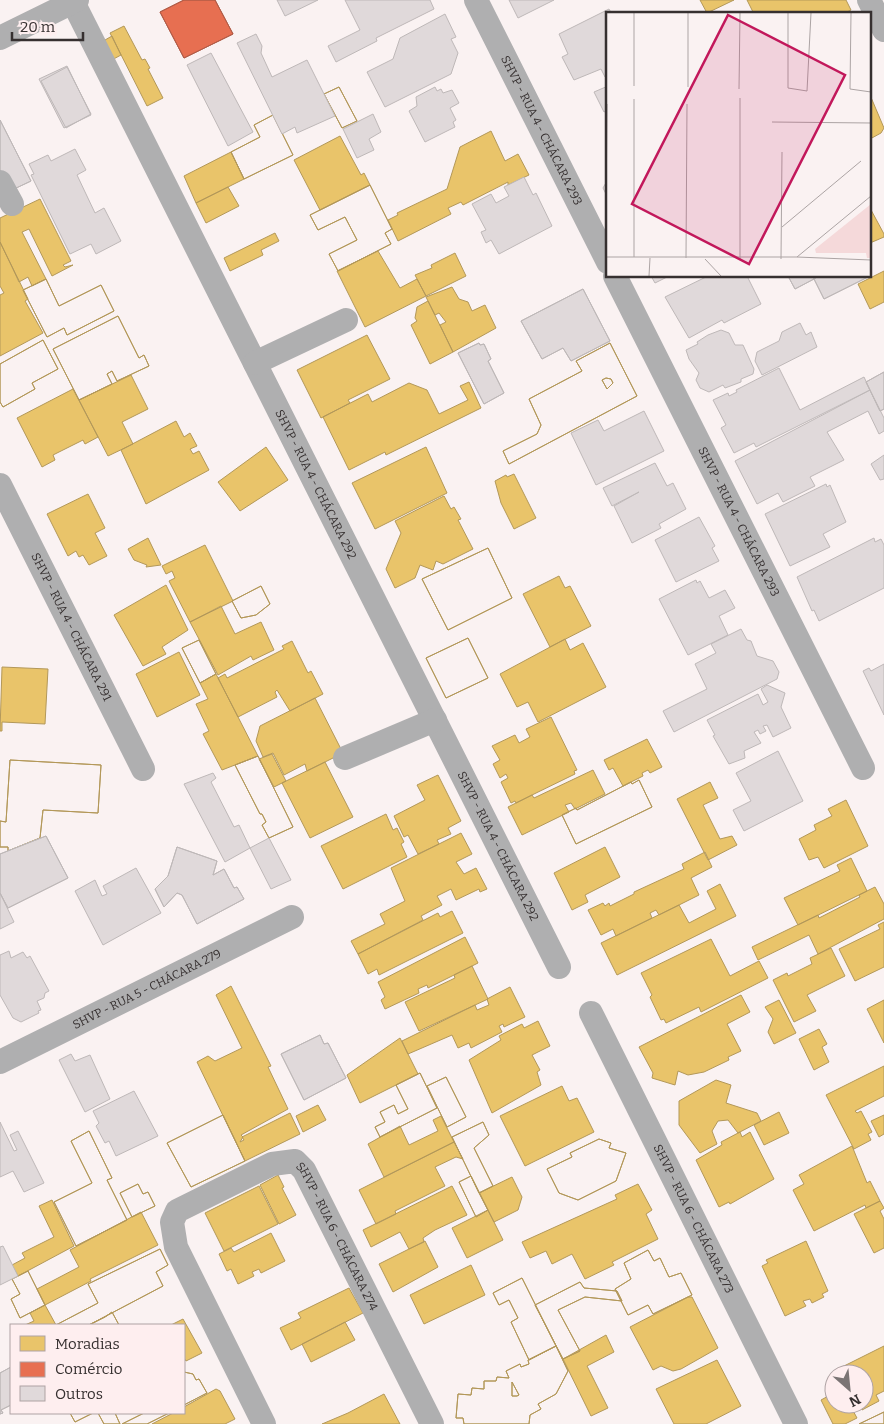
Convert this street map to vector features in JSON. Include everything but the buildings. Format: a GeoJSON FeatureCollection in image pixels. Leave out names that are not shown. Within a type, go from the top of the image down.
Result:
{"type":"FeatureCollection","features":[{"type":"Feature","properties":{"kind":"street","name":"SHVP - RUA 4 - CHÁCARA 293"},"geometry":{"type":"LineString","coordinates":[[476,0],[606,258]]}},
{"type":"Feature","properties":{"kind":"street"},"geometry":{"type":"LineString","coordinates":[[868,0],[884,30]]}},
{"type":"Feature","properties":{"kind":"street"},"geometry":{"type":"LineString","coordinates":[[0,38],[75,1]]}},
{"type":"Feature","properties":{"kind":"street","name":"SHVP - RUA 4 - CHÁCARA 292"},"geometry":{"type":"LineString","coordinates":[[75,1],[559,966]]}},
{"type":"Feature","properties":{"kind":"street"},"geometry":{"type":"LineString","coordinates":[[0,182],[12,204]]}},
{"type":"Feature","properties":{"kind":"street","name":"SHVP - RUA 4 - CHÁCARA 293"},"geometry":{"type":"LineString","coordinates":[[616,278],[863,768]]}},
{"type":"Feature","properties":{"kind":"street"},"geometry":{"type":"LineString","coordinates":[[255,363],[346,320]]}},
{"type":"Feature","properties":{"kind":"street","name":"SHVP - RUA 4 - CHÁCARA 291"},"geometry":{"type":"LineString","coordinates":[[0,485],[143,769]]}},
{"type":"Feature","properties":{"kind":"street"},"geometry":{"type":"LineString","coordinates":[[345,758],[434,720]]}},
{"type":"Feature","properties":{"kind":"street","name":"SHVP - RUA 5 - CHÁCARA 279"},"geometry":{"type":"LineString","coordinates":[[0,1062],[292,917]]}},
{"type":"Feature","properties":{"kind":"street","name":"SHVP - RUA 6 - CHÁCARA 273"},"geometry":{"type":"LineString","coordinates":[[591,1014],[796,1424]]}},
{"type":"Feature","properties":{"kind":"street","name":"SHVP - RUA 6 - CHÁCARA 274"},"geometry":{"type":"LineString","coordinates":[[264,1424],[176,1248],[172,1222],[177,1211],[272,1164],[282,1161],[295,1162],[304,1170],[432,1424]]}}]}
